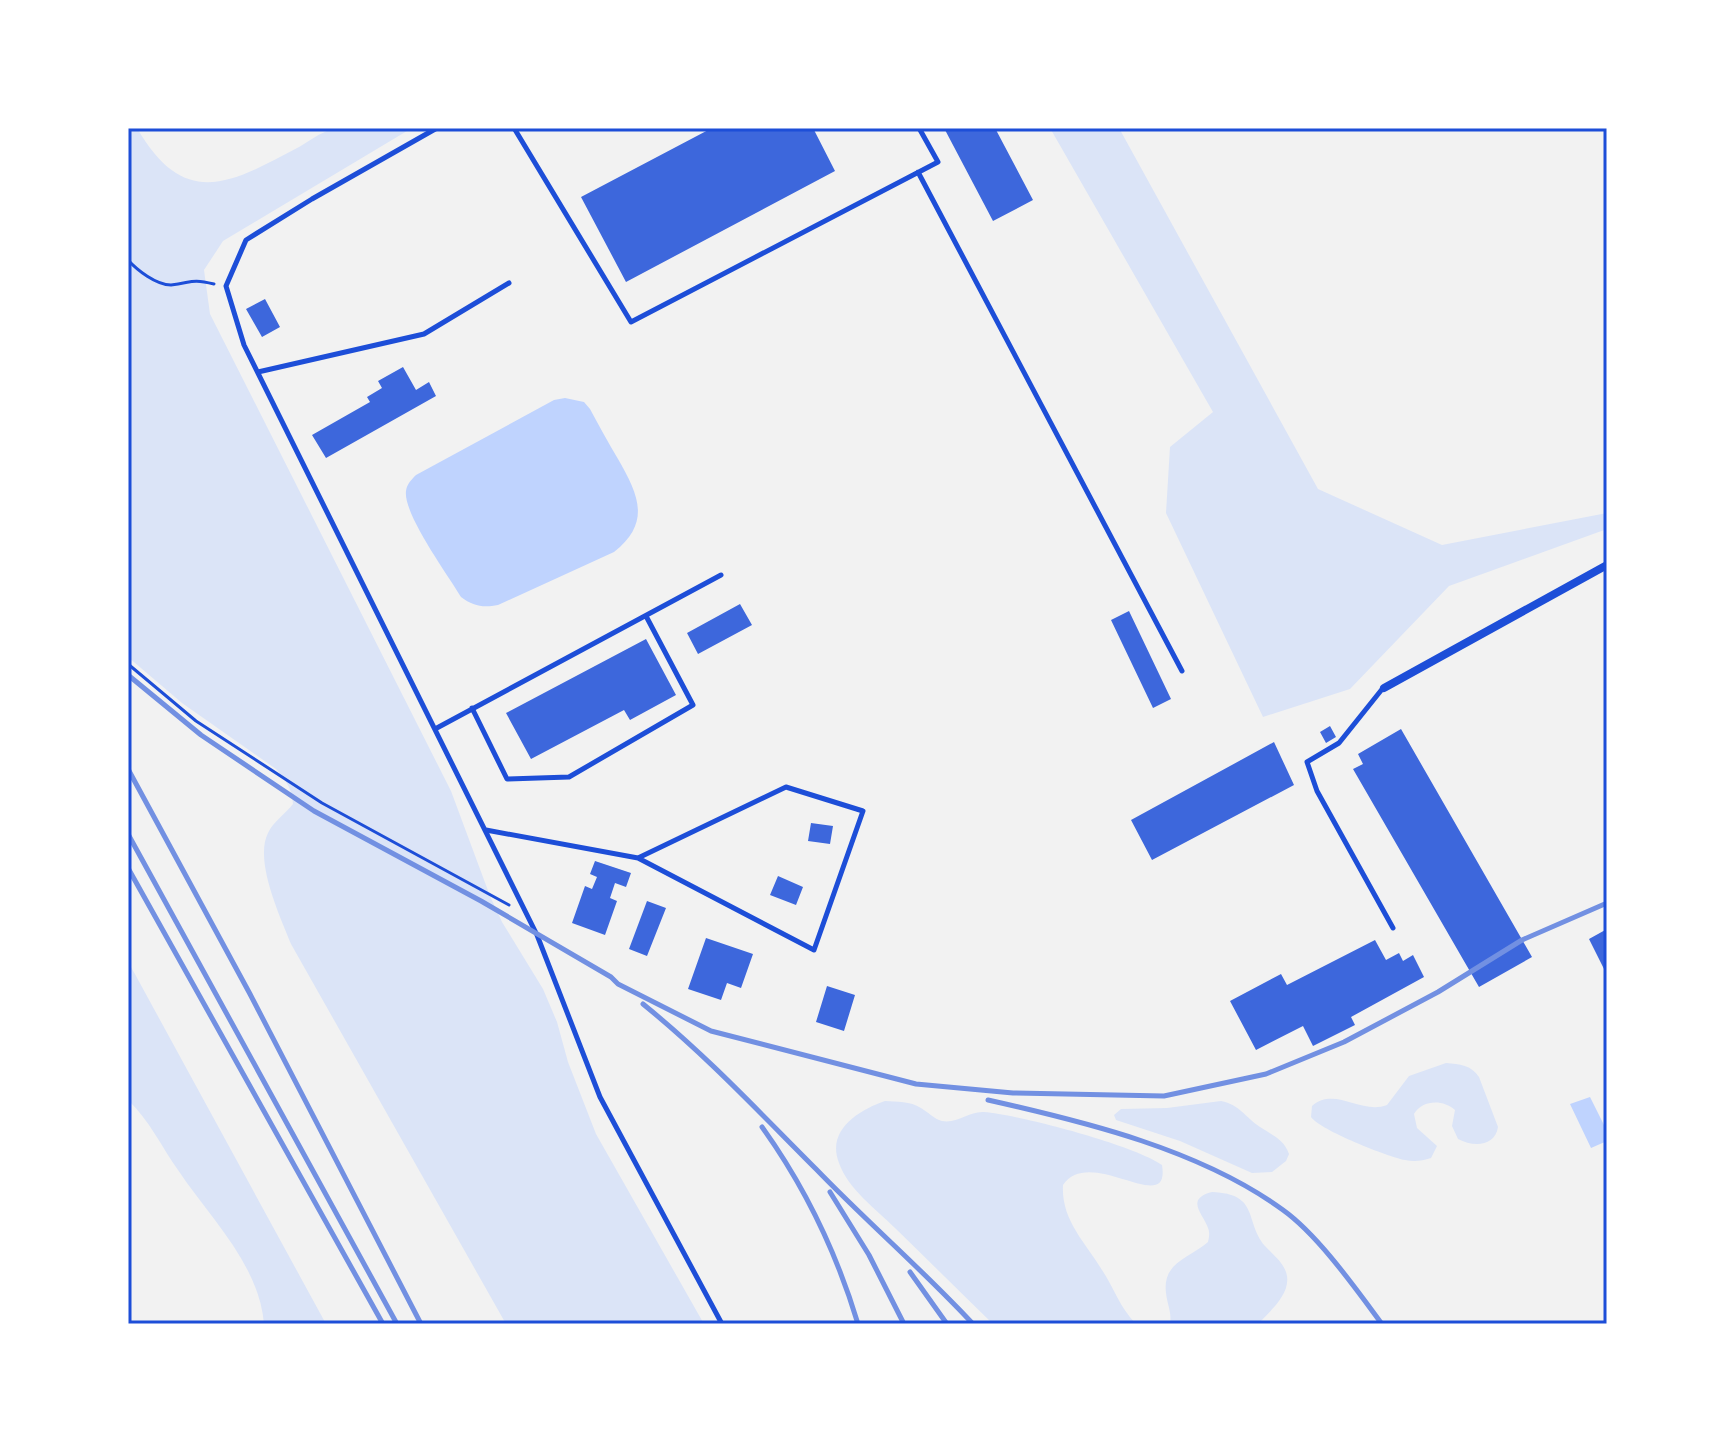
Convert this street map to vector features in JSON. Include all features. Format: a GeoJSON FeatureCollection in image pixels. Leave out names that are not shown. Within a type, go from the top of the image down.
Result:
{"type":"FeatureCollection","features":[{"type":"Feature","properties":{"kind":"street"},"geometry":{"type":"LineString","coordinates":[[1384,688],[1607,565]]}},
{"type":"Feature","properties":{"kind":"lane"},"geometry":{"type":"LineString","coordinates":[[437,128],[246,240],[226,286],[244,345],[527,915],[600,1097],[722,1324]]}},
{"type":"Feature","properties":{"kind":"lane"},"geometry":{"type":"LineString","coordinates":[[514,128],[631,322],[938,162],[919,128]]}},
{"type":"Feature","properties":{"kind":"lane"},"geometry":{"type":"LineString","coordinates":[[918,172],[1182,671]]}},
{"type":"Feature","properties":{"kind":"lane"},"geometry":{"type":"LineString","coordinates":[[258,372],[424,334],[509,283]]}},
{"type":"Feature","properties":{"kind":"lane"},"geometry":{"type":"LineString","coordinates":[[435,729],[721,575]]}},
{"type":"Feature","properties":{"kind":"lane"},"geometry":{"type":"LineString","coordinates":[[472,708],[507,779],[569,777],[693,705],[646,616]]}},
{"type":"Feature","properties":{"kind":"lane"},"geometry":{"type":"LineString","coordinates":[[1384,688],[1339,743],[1307,762],[1317,791],[1393,928]]}},
{"type":"Feature","properties":{"kind":"lane"},"geometry":{"type":"LineString","coordinates":[[485,830],[638,858],[814,950],[863,811],[786,787],[638,858]]}},
{"type":"Feature","properties":{"kind":"path"},"geometry":{"type":"LineString","coordinates":[[128,260],[138,271],[168,285],[194,279],[226,286]]}},
{"type":"Feature","properties":{"kind":"path"},"geometry":{"type":"LineString","coordinates":[[128,664],[196,721],[322,803],[527,915]]}},
{"type":"Feature","properties":{"kind":"shaded area"},"geometry":{"type":"Polygon","coordinates":[[[359,126],[412,128],[223,241],[204,270],[210,314],[451,791],[490,896],[502,922],[543,989],[557,1022],[568,1062],[596,1134],[704,1324],[506,1324],[286,932],[270,888],[264,858],[268,833],[293,804],[288,785],[276,769],[182,703],[128,657],[128,455],[131,422],[128,403],[128,128],[137,128],[155,154],[173,171],[191,180],[210,182],[231,179],[252,171],[332,129],[359,126]]]}},
{"type":"Feature","properties":{"kind":"shaded area"},"geometry":{"type":"Polygon","coordinates":[[[1050,128],[1119,128],[1318,489],[1442,545],[1607,513],[1607,529],[1449,586],[1350,689],[1263,717],[1166,513],[1170,447],[1213,412],[1050,128]]]}},
{"type":"Feature","properties":{"kind":"shaded area"},"geometry":{"type":"Polygon","coordinates":[[[128,962],[326,1324],[264,1324],[253,1281],[231,1242],[128,1100],[128,962]]]}},
{"type":"Feature","properties":{"kind":"shaded area"},"geometry":{"type":"Polygon","coordinates":[[[1446,1063],[1469,1068],[1479,1077],[1498,1127],[1488,1142],[1476,1144],[1458,1139],[1452,1126],[1455,1110],[1439,1103],[1422,1106],[1414,1114],[1417,1128],[1437,1146],[1431,1158],[1418,1161],[1396,1158],[1370,1149],[1327,1129],[1311,1117],[1312,1106],[1330,1099],[1368,1107],[1387,1105],[1409,1076],[1446,1063]]]}},
{"type":"Feature","properties":{"kind":"shaded area"},"geometry":{"type":"Polygon","coordinates":[[[885,1101],[912,1104],[942,1121],[984,1112],[1023,1119],[1103,1140],[1162,1165],[1161,1180],[1154,1185],[1091,1172],[1075,1175],[1063,1185],[1063,1198],[1070,1220],[1136,1324],[993,1324],[863,1198],[843,1172],[836,1151],[841,1131],[856,1116],[885,1101]]]}},
{"type":"Feature","properties":{"kind":"shaded area"},"geometry":{"type":"Polygon","coordinates":[[[1221,1101],[1238,1108],[1281,1141],[1289,1154],[1286,1161],[1272,1172],[1252,1173],[1180,1141],[1116,1120],[1114,1115],[1121,1109],[1167,1108],[1221,1101]]]}},
{"type":"Feature","properties":{"kind":"shaded area"},"geometry":{"type":"Polygon","coordinates":[[[1212,1192],[1227,1194],[1244,1203],[1259,1237],[1286,1271],[1287,1283],[1282,1296],[1258,1324],[1170,1324],[1166,1293],[1168,1274],[1179,1262],[1208,1242],[1209,1230],[1197,1203],[1212,1192]]]}},
{"type":"Feature","properties":{"kind":"water"},"geometry":{"type":"Polygon","coordinates":[[[565,398],[584,402],[590,409],[625,472],[638,507],[633,530],[614,552],[498,605],[483,606],[470,602],[461,597],[419,529],[407,501],[407,486],[416,475],[554,400],[565,398]]]}},
{"type":"Feature","properties":{"kind":"water"},"geometry":{"type":"Polygon","coordinates":[[[1590,1097],[1607,1131],[1607,1141],[1591,1148],[1570,1104],[1590,1097]]]}},
{"type":"Feature","properties":{"kind":"building"},"geometry":{"type":"Polygon","coordinates":[[[712,128],[813,128],[835,171],[626,282],[581,197],[712,128]]]}},
{"type":"Feature","properties":{"kind":"building"},"geometry":{"type":"Polygon","coordinates":[[[944,128],[995,128],[1033,200],[993,221],[944,128]]]}},
{"type":"Feature","properties":{"kind":"building"},"geometry":{"type":"Polygon","coordinates":[[[265,299],[280,327],[262,337],[246,309],[265,299]]]}},
{"type":"Feature","properties":{"kind":"building"},"geometry":{"type":"Polygon","coordinates":[[[403,367],[416,390],[429,382],[436,396],[326,458],[312,435],[370,402],[367,397],[382,388],[378,381],[403,367]]]}},
{"type":"Feature","properties":{"kind":"building"},"geometry":{"type":"Polygon","coordinates":[[[740,604],[752,625],[698,654],[687,633],[740,604]]]}},
{"type":"Feature","properties":{"kind":"building"},"geometry":{"type":"Polygon","coordinates":[[[1129,611],[1171,699],[1153,708],[1111,620],[1129,611]]]}},
{"type":"Feature","properties":{"kind":"building"},"geometry":{"type":"Polygon","coordinates":[[[646,639],[676,695],[630,720],[624,710],[531,759],[506,713],[646,639]]]}},
{"type":"Feature","properties":{"kind":"building"},"geometry":{"type":"Polygon","coordinates":[[[1330,726],[1336,737],[1326,743],[1320,732],[1330,726]]]}},
{"type":"Feature","properties":{"kind":"building"},"geometry":{"type":"Polygon","coordinates":[[[1401,729],[1532,957],[1479,987],[1353,769],[1363,764],[1358,754],[1401,729]]]}},
{"type":"Feature","properties":{"kind":"building"},"geometry":{"type":"Polygon","coordinates":[[[1274,742],[1294,785],[1152,860],[1131,820],[1274,742]]]}},
{"type":"Feature","properties":{"kind":"building"},"geometry":{"type":"Polygon","coordinates":[[[811,823],[833,826],[830,844],[808,841],[811,823]]]}},
{"type":"Feature","properties":{"kind":"building"},"geometry":{"type":"Polygon","coordinates":[[[595,861],[631,873],[626,887],[615,883],[610,898],[617,901],[605,935],[572,923],[585,886],[592,889],[597,877],[590,874],[595,861]]]}},
{"type":"Feature","properties":{"kind":"building"},"geometry":{"type":"Polygon","coordinates":[[[778,876],[803,887],[796,905],[770,895],[778,876]]]}},
{"type":"Feature","properties":{"kind":"building"},"geometry":{"type":"Polygon","coordinates":[[[647,901],[666,908],[647,956],[629,949],[647,901]]]}},
{"type":"Feature","properties":{"kind":"building"},"geometry":{"type":"Polygon","coordinates":[[[1607,929],[1607,975],[1589,939],[1607,929]]]}},
{"type":"Feature","properties":{"kind":"building"},"geometry":{"type":"Polygon","coordinates":[[[706,938],[753,954],[741,988],[727,983],[721,1000],[688,989],[706,938]]]}},
{"type":"Feature","properties":{"kind":"building"},"geometry":{"type":"Polygon","coordinates":[[[1375,940],[1386,960],[1399,953],[1403,961],[1413,955],[1424,977],[1351,1017],[1355,1025],[1313,1046],[1303,1026],[1256,1050],[1230,1001],[1281,974],[1287,985],[1375,940]]]}},
{"type":"Feature","properties":{"kind":"building"},"geometry":{"type":"Polygon","coordinates":[[[827,986],[855,995],[844,1031],[816,1022],[827,986]]]}},
{"type":"Feature","properties":{"kind":"railway"},"geometry":{"type":"LineString","coordinates":[[128,675],[201,735],[314,811],[481,901],[618,984],[711,1031],[916,1084],[1013,1093],[1164,1096],[1266,1074],[1344,1042],[1438,992],[1522,940],[1607,903]]}},
{"type":"Feature","properties":{"kind":"railway"},"geometry":{"type":"LineString","coordinates":[[128,769],[250,994],[421,1324]]}},
{"type":"Feature","properties":{"kind":"railway"},"geometry":{"type":"LineString","coordinates":[[128,834],[397,1324]]}},
{"type":"Feature","properties":{"kind":"railway"},"geometry":{"type":"LineString","coordinates":[[128,868],[383,1324]]}},
{"type":"Feature","properties":{"kind":"railway"},"geometry":{"type":"LineString","coordinates":[[643,1004],[732,1084],[973,1324]]}},
{"type":"Feature","properties":{"kind":"railway"},"geometry":{"type":"LineString","coordinates":[[988,1100],[1142,1141],[1251,1189],[1310,1233],[1382,1324]]}},
{"type":"Feature","properties":{"kind":"railway"},"geometry":{"type":"LineString","coordinates":[[762,1127],[792,1173],[818,1222],[858,1324]]}},
{"type":"Feature","properties":{"kind":"railway"},"geometry":{"type":"LineString","coordinates":[[830,1192],[869,1255],[904,1324]]}},
{"type":"Feature","properties":{"kind":"railway"},"geometry":{"type":"LineString","coordinates":[[910,1272],[947,1324]]}}]}
